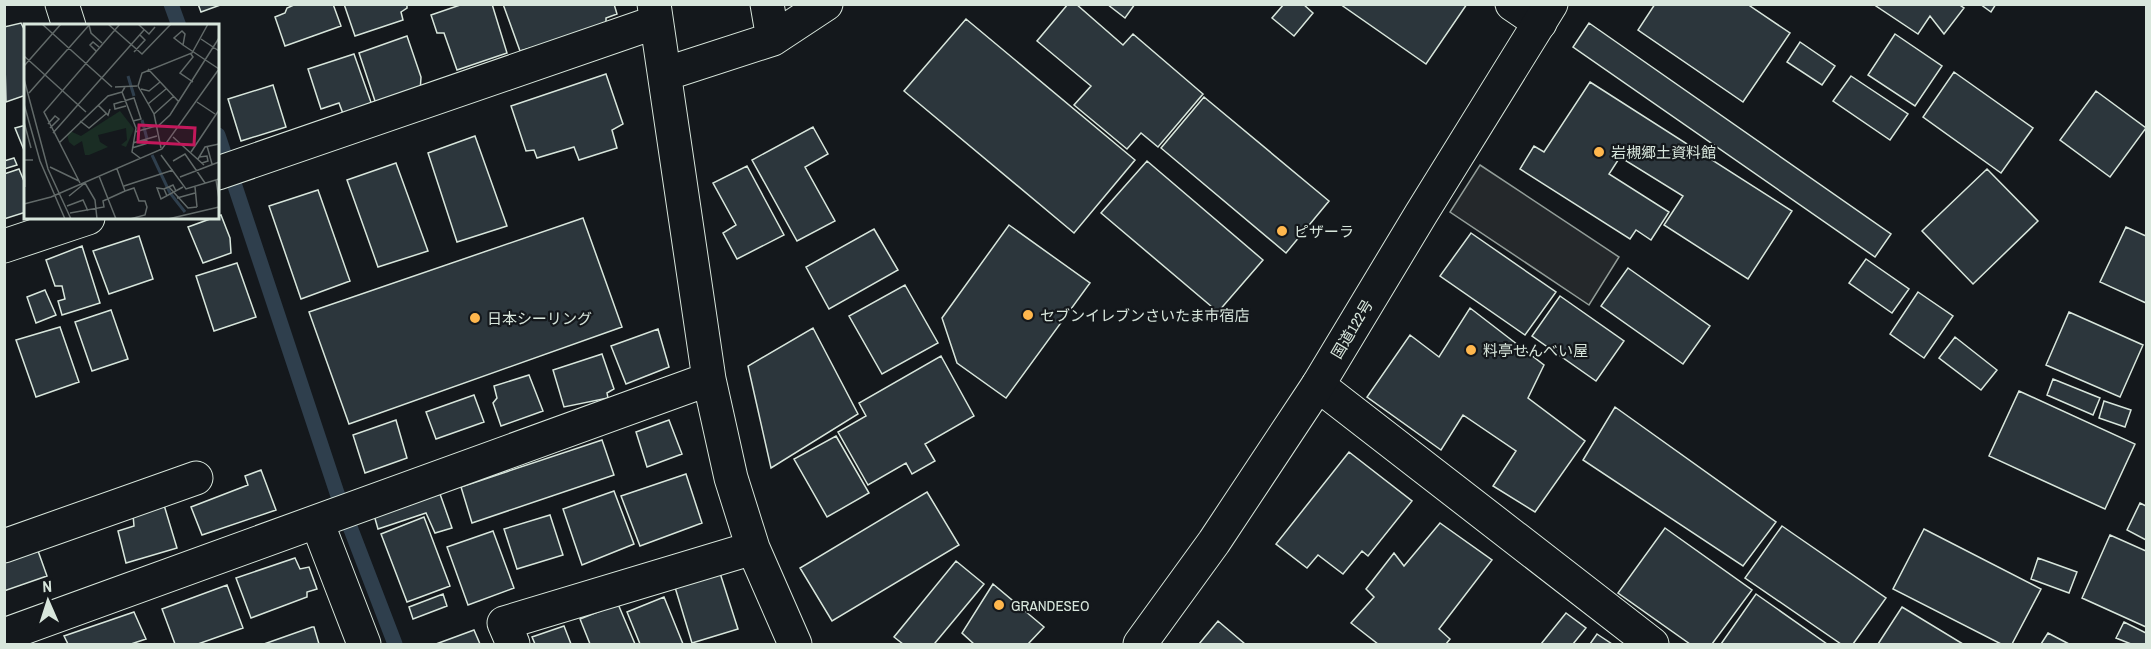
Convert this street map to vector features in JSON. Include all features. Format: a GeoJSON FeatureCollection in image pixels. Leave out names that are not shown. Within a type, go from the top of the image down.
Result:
{"type":"FeatureCollection","features":[{"type":"Feature","properties":{"kind":"main road"},"geometry":{"type":"LineString","coordinates":[[62,4],[68,24]]}},
{"type":"Feature","properties":{"kind":"main road"},"geometry":{"type":"LineString","coordinates":[[767,4],[773,39]]}},
{"type":"Feature","properties":{"kind":"main road"},"geometry":{"type":"LineString","coordinates":[[665,74],[773,39],[826,4]]}},
{"type":"Feature","properties":{"kind":"main road"},"geometry":{"type":"LineString","coordinates":[[1512,4],[1546,14]]}},
{"type":"Feature","properties":{"kind":"main road"},"geometry":{"type":"LineString","coordinates":[[219,173],[655,13],[709,379],[731,478],[753,548],[795,645]]}},
{"type":"Feature","properties":{"kind":"main road","name":"国道122号"},"geometry":{"type":"LineString","coordinates":[[1140,645],[1214,542],[1318,385],[1546,14]]}},
{"type":"Feature","properties":{"kind":"main road"},"geometry":{"type":"LineString","coordinates":[[4,246],[85,219]]}},
{"type":"Feature","properties":{"kind":"main road"},"geometry":{"type":"LineString","coordinates":[[4,634],[709,379]]}},
{"type":"Feature","properties":{"kind":"main road"},"geometry":{"type":"LineString","coordinates":[[1318,385],[1652,645]]}},
{"type":"Feature","properties":{"kind":"main road"},"geometry":{"type":"LineString","coordinates":[[4,546],[196,478]]}},
{"type":"Feature","properties":{"kind":"main road"},"geometry":{"type":"LineString","coordinates":[[317,522],[364,645]]}},
{"type":"Feature","properties":{"kind":"main road"},"geometry":{"type":"LineString","coordinates":[[513,645],[504,622],[753,548]]}},
{"type":"Feature","properties":{"kind":"shaded area"},"geometry":{"type":"Polygon","coordinates":[[[1480,165],[1619,257],[1589,305],[1450,212],[1480,165]]]}},
{"type":"Feature","properties":{"kind":"building"},"geometry":{"type":"Polygon","coordinates":[[[198,4],[223,4],[201,12],[198,4]]]}},
{"type":"Feature","properties":{"kind":"building"},"geometry":{"type":"Polygon","coordinates":[[[296,4],[333,4],[341,26],[285,46],[275,17],[285,13],[287,8],[296,4]]]}},
{"type":"Feature","properties":{"kind":"building"},"geometry":{"type":"Polygon","coordinates":[[[344,4],[407,4],[407,8],[401,12],[403,20],[355,36],[344,4]]]}},
{"type":"Feature","properties":{"kind":"building"},"geometry":{"type":"Polygon","coordinates":[[[463,4],[492,4],[507,53],[457,70],[444,33],[437,33],[431,15],[463,4]]]}},
{"type":"Feature","properties":{"kind":"building"},"geometry":{"type":"Polygon","coordinates":[[[503,4],[614,4],[617,14],[606,18],[606,27],[520,51],[503,4]]]}},
{"type":"Feature","properties":{"kind":"building"},"geometry":{"type":"Polygon","coordinates":[[[1068,4],[1076,4],[1123,45],[1133,34],[1203,94],[1158,147],[1141,133],[1127,149],[1074,105],[1091,86],[1037,41],[1068,4]]]}},
{"type":"Feature","properties":{"kind":"building"},"geometry":{"type":"Polygon","coordinates":[[[1107,4],[1135,4],[1125,18],[1107,4]]]}},
{"type":"Feature","properties":{"kind":"building"},"geometry":{"type":"Polygon","coordinates":[[[1284,4],[1303,4],[1313,13],[1294,36],[1272,18],[1284,4]]]}},
{"type":"Feature","properties":{"kind":"building"},"geometry":{"type":"Polygon","coordinates":[[[1340,4],[1467,4],[1426,64],[1340,4]]]}},
{"type":"Feature","properties":{"kind":"building"},"geometry":{"type":"Polygon","coordinates":[[[1655,4],[1747,4],[1790,33],[1743,102],[1638,30],[1655,4]]]}},
{"type":"Feature","properties":{"kind":"building"},"geometry":{"type":"Polygon","coordinates":[[[1873,4],[1958,4],[1964,8],[1944,34],[1930,16],[1918,34],[1873,4]]]}},
{"type":"Feature","properties":{"kind":"building"},"geometry":{"type":"Polygon","coordinates":[[[1980,4],[1996,4],[1991,12],[1980,4]]]}},
{"type":"Feature","properties":{"kind":"building"},"geometry":{"type":"Polygon","coordinates":[[[966,19],[1135,160],[1074,233],[904,91],[966,19]]]}},
{"type":"Feature","properties":{"kind":"building"},"geometry":{"type":"Polygon","coordinates":[[[21,23],[24,29],[24,96],[6,102],[4,27],[21,23]]]}},
{"type":"Feature","properties":{"kind":"building"},"geometry":{"type":"Polygon","coordinates":[[[1589,23],[1891,234],[1875,257],[1573,47],[1589,23]]]}},
{"type":"Feature","properties":{"kind":"building"},"geometry":{"type":"Polygon","coordinates":[[[1895,34],[1942,66],[1915,106],[1868,75],[1895,34]]]}},
{"type":"Feature","properties":{"kind":"building"},"geometry":{"type":"Polygon","coordinates":[[[407,36],[421,77],[420,93],[377,107],[359,53],[407,36]]]}},
{"type":"Feature","properties":{"kind":"building"},"geometry":{"type":"Polygon","coordinates":[[[1800,42],[1835,66],[1822,85],[1787,62],[1800,42]]]}},
{"type":"Feature","properties":{"kind":"building"},"geometry":{"type":"Polygon","coordinates":[[[354,54],[373,108],[345,119],[339,103],[321,109],[308,69],[354,54]]]}},
{"type":"Feature","properties":{"kind":"building"},"geometry":{"type":"Polygon","coordinates":[[[1954,72],[2033,128],[2001,173],[1923,117],[1954,72]]]}},
{"type":"Feature","properties":{"kind":"building"},"geometry":{"type":"Polygon","coordinates":[[[606,74],[623,124],[612,130],[617,148],[579,160],[574,147],[537,158],[534,150],[526,151],[511,106],[606,74]]]}},
{"type":"Feature","properties":{"kind":"building"},"geometry":{"type":"Polygon","coordinates":[[[1851,76],[1908,114],[1890,140],[1833,101],[1851,76]]]}},
{"type":"Feature","properties":{"kind":"building"},"geometry":{"type":"Polygon","coordinates":[[[1590,82],[1792,211],[1748,279],[1664,225],[1683,196],[1620,157],[1609,174],[1669,212],[1651,240],[1636,230],[1630,239],[1520,169],[1534,146],[1544,152],[1590,82]]]}},
{"type":"Feature","properties":{"kind":"building"},"geometry":{"type":"Polygon","coordinates":[[[273,85],[286,127],[241,141],[228,99],[273,85]]]}},
{"type":"Feature","properties":{"kind":"building"},"geometry":{"type":"Polygon","coordinates":[[[2096,91],[2146,128],[2110,177],[2060,140],[2096,91]]]}},
{"type":"Feature","properties":{"kind":"building"},"geometry":{"type":"Polygon","coordinates":[[[1204,97],[1329,201],[1286,253],[1161,148],[1204,97]]]}},
{"type":"Feature","properties":{"kind":"building"},"geometry":{"type":"Polygon","coordinates":[[[24,126],[24,150],[15,128],[24,126]]]}},
{"type":"Feature","properties":{"kind":"building"},"geometry":{"type":"Polygon","coordinates":[[[813,127],[828,154],[805,167],[835,221],[797,241],[752,160],[813,127]]]}},
{"type":"Feature","properties":{"kind":"building"},"geometry":{"type":"Polygon","coordinates":[[[475,136],[507,226],[457,242],[428,153],[475,136]]]}},
{"type":"Feature","properties":{"kind":"building"},"geometry":{"type":"Polygon","coordinates":[[[14,158],[17,165],[4,169],[4,161],[14,158]]]}},
{"type":"Feature","properties":{"kind":"building"},"geometry":{"type":"Polygon","coordinates":[[[1147,161],[1263,260],[1218,312],[1101,213],[1147,161]]]}},
{"type":"Feature","properties":{"kind":"building"},"geometry":{"type":"Polygon","coordinates":[[[396,163],[428,251],[378,267],[347,180],[396,163]]]}},
{"type":"Feature","properties":{"kind":"building"},"geometry":{"type":"Polygon","coordinates":[[[747,166],[784,235],[737,259],[723,233],[736,225],[713,183],[747,166]]]}},
{"type":"Feature","properties":{"kind":"building"},"geometry":{"type":"Polygon","coordinates":[[[19,169],[24,181],[24,213],[4,219],[4,174],[19,169]]]}},
{"type":"Feature","properties":{"kind":"building"},"geometry":{"type":"Polygon","coordinates":[[[1987,169],[2038,221],[1973,284],[1922,231],[1987,169]]]}},
{"type":"Feature","properties":{"kind":"building"},"geometry":{"type":"Polygon","coordinates":[[[318,190],[350,281],[301,299],[269,206],[318,190]]]}},
{"type":"Feature","properties":{"kind":"building"},"geometry":{"type":"Polygon","coordinates":[[[221,215],[230,238],[231,253],[203,263],[188,227],[210,219],[219,219],[221,215]]]}},
{"type":"Feature","properties":{"kind":"building"},"geometry":{"type":"Polygon","coordinates":[[[583,218],[622,327],[349,424],[309,312],[583,218]]]}},
{"type":"Feature","properties":{"kind":"building"},"geometry":{"type":"Polygon","coordinates":[[[1009,225],[1090,283],[1006,398],[957,363],[942,318],[1009,225]]]}},
{"type":"Feature","properties":{"kind":"building"},"geometry":{"type":"Polygon","coordinates":[[[2126,227],[2146,236],[2146,303],[2100,282],[2126,227]]]}},
{"type":"Feature","properties":{"kind":"building"},"geometry":{"type":"Polygon","coordinates":[[[874,229],[898,270],[829,309],[806,267],[874,229]]]}},
{"type":"Feature","properties":{"kind":"building"},"geometry":{"type":"Polygon","coordinates":[[[1471,233],[1556,292],[1525,335],[1440,276],[1471,233]]]}},
{"type":"Feature","properties":{"kind":"building"},"geometry":{"type":"Polygon","coordinates":[[[139,236],[153,279],[109,294],[93,251],[139,236]]]}},
{"type":"Feature","properties":{"kind":"building"},"geometry":{"type":"Polygon","coordinates":[[[82,246],[100,303],[62,315],[58,301],[65,299],[62,286],[55,286],[46,260],[82,246]]]}},
{"type":"Feature","properties":{"kind":"building"},"geometry":{"type":"Polygon","coordinates":[[[1866,259],[1909,289],[1892,313],[1849,283],[1866,259]]]}},
{"type":"Feature","properties":{"kind":"building"},"geometry":{"type":"Polygon","coordinates":[[[237,263],[256,317],[214,331],[196,276],[237,263]]]}},
{"type":"Feature","properties":{"kind":"building"},"geometry":{"type":"Polygon","coordinates":[[[1628,268],[1710,326],[1683,364],[1601,306],[1628,268]]]}},
{"type":"Feature","properties":{"kind":"building"},"geometry":{"type":"Polygon","coordinates":[[[905,285],[938,343],[882,374],[849,316],[905,285]]]}},
{"type":"Feature","properties":{"kind":"building"},"geometry":{"type":"Polygon","coordinates":[[[45,290],[56,315],[36,323],[27,297],[45,290]]]}},
{"type":"Feature","properties":{"kind":"building"},"geometry":{"type":"Polygon","coordinates":[[[1918,292],[1953,316],[1924,358],[1890,334],[1918,292]]]}},
{"type":"Feature","properties":{"kind":"building"},"geometry":{"type":"Polygon","coordinates":[[[1560,296],[1624,341],[1596,381],[1532,336],[1560,296]]]}},
{"type":"Feature","properties":{"kind":"building"},"geometry":{"type":"Polygon","coordinates":[[[1470,308],[1544,365],[1528,398],[1585,441],[1535,512],[1493,486],[1516,451],[1463,415],[1441,450],[1367,397],[1410,335],[1439,357],[1470,308]]]}},
{"type":"Feature","properties":{"kind":"building"},"geometry":{"type":"Polygon","coordinates":[[[111,310],[128,359],[92,371],[75,322],[111,310]]]}},
{"type":"Feature","properties":{"kind":"building"},"geometry":{"type":"Polygon","coordinates":[[[2069,312],[2143,345],[2120,397],[2046,365],[2069,312]]]}},
{"type":"Feature","properties":{"kind":"building"},"geometry":{"type":"Polygon","coordinates":[[[60,327],[79,382],[36,397],[16,340],[60,327]]]}},
{"type":"Feature","properties":{"kind":"building"},"geometry":{"type":"Polygon","coordinates":[[[813,328],[858,414],[771,468],[748,366],[813,328]]]}},
{"type":"Feature","properties":{"kind":"building"},"geometry":{"type":"Polygon","coordinates":[[[658,329],[669,367],[626,384],[611,346],[658,329]]]}},
{"type":"Feature","properties":{"kind":"building"},"geometry":{"type":"Polygon","coordinates":[[[1955,337],[1997,370],[1981,390],[1939,358],[1955,337]]]}},
{"type":"Feature","properties":{"kind":"building"},"geometry":{"type":"Polygon","coordinates":[[[602,354],[614,389],[607,393],[608,398],[564,407],[553,370],[602,354]]]}},
{"type":"Feature","properties":{"kind":"building"},"geometry":{"type":"Polygon","coordinates":[[[941,356],[974,416],[925,444],[935,461],[912,474],[906,463],[868,485],[838,432],[866,416],[859,403],[941,356]]]}},
{"type":"Feature","properties":{"kind":"building"},"geometry":{"type":"Polygon","coordinates":[[[529,375],[543,411],[501,426],[493,403],[497,398],[494,386],[529,375]]]}},
{"type":"Feature","properties":{"kind":"building"},"geometry":{"type":"Polygon","coordinates":[[[2053,379],[2100,398],[2093,415],[2047,395],[2053,379]]]}},
{"type":"Feature","properties":{"kind":"building"},"geometry":{"type":"Polygon","coordinates":[[[2019,391],[2135,444],[2105,509],[1989,456],[2019,391]]]}},
{"type":"Feature","properties":{"kind":"building"},"geometry":{"type":"Polygon","coordinates":[[[474,395],[484,422],[436,439],[426,412],[474,395]]]}},
{"type":"Feature","properties":{"kind":"building"},"geometry":{"type":"Polygon","coordinates":[[[2104,401],[2131,410],[2125,427],[2099,418],[2104,401]]]}},
{"type":"Feature","properties":{"kind":"building"},"geometry":{"type":"Polygon","coordinates":[[[1615,407],[1776,522],[1743,566],[1583,460],[1615,407]]]}},
{"type":"Feature","properties":{"kind":"building"},"geometry":{"type":"Polygon","coordinates":[[[396,420],[407,458],[365,473],[353,435],[396,420]]]}},
{"type":"Feature","properties":{"kind":"building"},"geometry":{"type":"Polygon","coordinates":[[[669,420],[682,454],[647,467],[636,432],[669,420]]]}},
{"type":"Feature","properties":{"kind":"building"},"geometry":{"type":"Polygon","coordinates":[[[836,436],[869,493],[827,517],[794,459],[836,436]]]}},
{"type":"Feature","properties":{"kind":"building"},"geometry":{"type":"Polygon","coordinates":[[[602,440],[614,475],[472,523],[461,487],[602,440]]]}},
{"type":"Feature","properties":{"kind":"building"},"geometry":{"type":"Polygon","coordinates":[[[1349,452],[1412,501],[1368,556],[1362,551],[1343,574],[1318,555],[1307,568],[1276,544],[1349,452]]]}},
{"type":"Feature","properties":{"kind":"building"},"geometry":{"type":"Polygon","coordinates":[[[261,470],[276,510],[202,535],[191,507],[248,485],[245,476],[261,470]]]}},
{"type":"Feature","properties":{"kind":"building"},"geometry":{"type":"Polygon","coordinates":[[[686,474],[702,523],[640,546],[621,496],[686,474]]]}},
{"type":"Feature","properties":{"kind":"building"},"geometry":{"type":"Polygon","coordinates":[[[614,491],[634,544],[582,565],[563,509],[614,491]]]}},
{"type":"Feature","properties":{"kind":"building"},"geometry":{"type":"Polygon","coordinates":[[[927,492],[959,545],[832,621],[800,568],[927,492]]]}},
{"type":"Feature","properties":{"kind":"building"},"geometry":{"type":"Polygon","coordinates":[[[440,494],[452,528],[435,533],[426,513],[378,529],[374,515],[440,494]]]}},
{"type":"Feature","properties":{"kind":"building"},"geometry":{"type":"Polygon","coordinates":[[[2140,503],[2146,506],[2146,540],[2127,530],[2140,503]]]}},
{"type":"Feature","properties":{"kind":"building"},"geometry":{"type":"Polygon","coordinates":[[[164,505],[177,548],[126,563],[118,531],[134,526],[133,515],[164,505]]]}},
{"type":"Feature","properties":{"kind":"building"},"geometry":{"type":"Polygon","coordinates":[[[550,515],[563,555],[517,569],[504,529],[550,515]]]}},
{"type":"Feature","properties":{"kind":"building"},"geometry":{"type":"Polygon","coordinates":[[[424,517],[450,586],[407,602],[381,534],[424,517]]]}},
{"type":"Feature","properties":{"kind":"building"},"geometry":{"type":"Polygon","coordinates":[[[1440,523],[1492,560],[1439,629],[1450,639],[1446,644],[1378,644],[1351,623],[1374,597],[1366,589],[1394,553],[1404,566],[1440,523]]]}},
{"type":"Feature","properties":{"kind":"building"},"geometry":{"type":"Polygon","coordinates":[[[1782,526],[1886,598],[1853,644],[1841,644],[1745,578],[1782,526]]]}},
{"type":"Feature","properties":{"kind":"building"},"geometry":{"type":"Polygon","coordinates":[[[1665,528],[1752,590],[1712,644],[1690,644],[1618,593],[1665,528]]]}},
{"type":"Feature","properties":{"kind":"building"},"geometry":{"type":"Polygon","coordinates":[[[1924,529],[2041,589],[2012,644],[2001,644],[1893,589],[1924,529]]]}},
{"type":"Feature","properties":{"kind":"building"},"geometry":{"type":"Polygon","coordinates":[[[493,531],[514,588],[468,605],[447,547],[493,531]]]}},
{"type":"Feature","properties":{"kind":"building"},"geometry":{"type":"Polygon","coordinates":[[[2110,535],[2146,551],[2146,627],[2082,598],[2110,535]]]}},
{"type":"Feature","properties":{"kind":"building"},"geometry":{"type":"Polygon","coordinates":[[[37,548],[47,576],[4,591],[4,561],[37,548]]]}},
{"type":"Feature","properties":{"kind":"building"},"geometry":{"type":"Polygon","coordinates":[[[295,558],[300,569],[309,567],[317,589],[307,592],[307,597],[251,618],[236,578],[295,558]]]}},
{"type":"Feature","properties":{"kind":"building"},"geometry":{"type":"Polygon","coordinates":[[[2038,558],[2077,572],[2069,593],[2031,579],[2038,558]]]}},
{"type":"Feature","properties":{"kind":"building"},"geometry":{"type":"Polygon","coordinates":[[[956,561],[984,584],[935,643],[937,644],[903,644],[894,637],[956,561]]]}},
{"type":"Feature","properties":{"kind":"building"},"geometry":{"type":"Polygon","coordinates":[[[719,570],[738,629],[692,643],[674,584],[719,570]]]}},
{"type":"Feature","properties":{"kind":"building","name":"GRANDESEO"},"geometry":{"type":"Polygon","coordinates":[[[993,584],[1044,627],[1028,644],[974,644],[962,633],[993,584]]]}},
{"type":"Feature","properties":{"kind":"building"},"geometry":{"type":"Polygon","coordinates":[[[227,585],[243,628],[198,644],[175,644],[162,609],[227,585]]]}},
{"type":"Feature","properties":{"kind":"building"},"geometry":{"type":"Polygon","coordinates":[[[443,594],[447,606],[413,619],[409,607],[443,594]]]}},
{"type":"Feature","properties":{"kind":"building"},"geometry":{"type":"Polygon","coordinates":[[[1756,594],[1827,644],[1721,644],[1756,594]]]}},
{"type":"Feature","properties":{"kind":"building"},"geometry":{"type":"Polygon","coordinates":[[[664,597],[683,644],[640,644],[627,612],[664,597]]]}},
{"type":"Feature","properties":{"kind":"building"},"geometry":{"type":"Polygon","coordinates":[[[618,604],[635,644],[590,644],[580,619],[618,604]]]}},
{"type":"Feature","properties":{"kind":"building"},"geometry":{"type":"Polygon","coordinates":[[[1902,607],[1963,644],[1878,644],[1902,607]]]}},
{"type":"Feature","properties":{"kind":"building"},"geometry":{"type":"Polygon","coordinates":[[[134,612],[146,639],[131,644],[68,644],[64,636],[134,612]]]}},
{"type":"Feature","properties":{"kind":"building"},"geometry":{"type":"Polygon","coordinates":[[[1566,613],[1586,628],[1573,644],[1541,644],[1566,613]]]}},
{"type":"Feature","properties":{"kind":"building"},"geometry":{"type":"Polygon","coordinates":[[[1218,621],[1245,644],[1199,644],[1218,621]]]}},
{"type":"Feature","properties":{"kind":"building"},"geometry":{"type":"Polygon","coordinates":[[[2124,622],[2146,633],[2146,644],[2131,644],[2116,638],[2124,622]]]}},
{"type":"Feature","properties":{"kind":"building"},"geometry":{"type":"Polygon","coordinates":[[[564,626],[571,644],[535,644],[532,637],[564,626]]]}},
{"type":"Feature","properties":{"kind":"building"},"geometry":{"type":"Polygon","coordinates":[[[314,627],[319,644],[264,644],[314,627]]]}},
{"type":"Feature","properties":{"kind":"building"},"geometry":{"type":"Polygon","coordinates":[[[474,630],[480,644],[436,644],[474,630]]]}},
{"type":"Feature","properties":{"kind":"building"},"geometry":{"type":"Polygon","coordinates":[[[2048,633],[2069,644],[2041,644],[2048,633]]]}},
{"type":"Feature","properties":{"kind":"building"},"geometry":{"type":"Polygon","coordinates":[[[1597,634],[1612,644],[1590,644],[1597,634]]]}},
{"type":"Feature","properties":{"kind":"waterway"},"geometry":{"type":"LineString","coordinates":[[171,4],[178,24]]}},
{"type":"Feature","properties":{"kind":"waterway"},"geometry":{"type":"LineString","coordinates":[[219,138],[337,493],[395,644]]}},
{"type":"Feature","properties":{"kind":"place","name":"岩槻郷土資料館"},"geometry":{"type":"Point","coordinates":[1599,152]}},
{"type":"Feature","properties":{"kind":"place","name":"ピザーラ"},"geometry":{"type":"Point","coordinates":[1282,231]}},
{"type":"Feature","properties":{"kind":"place","name":"セブンイレブンさいたま市宿店"},"geometry":{"type":"Point","coordinates":[1028,315]}},
{"type":"Feature","properties":{"kind":"place","name":"日本シーリング"},"geometry":{"type":"Point","coordinates":[475,318]}},
{"type":"Feature","properties":{"kind":"place","name":"料亭せんべい屋"},"geometry":{"type":"Point","coordinates":[1471,350]}},
{"type":"Feature","properties":{"kind":"place","name":"GRANDESEO"},"geometry":{"type":"Point","coordinates":[999,605]}}]}
